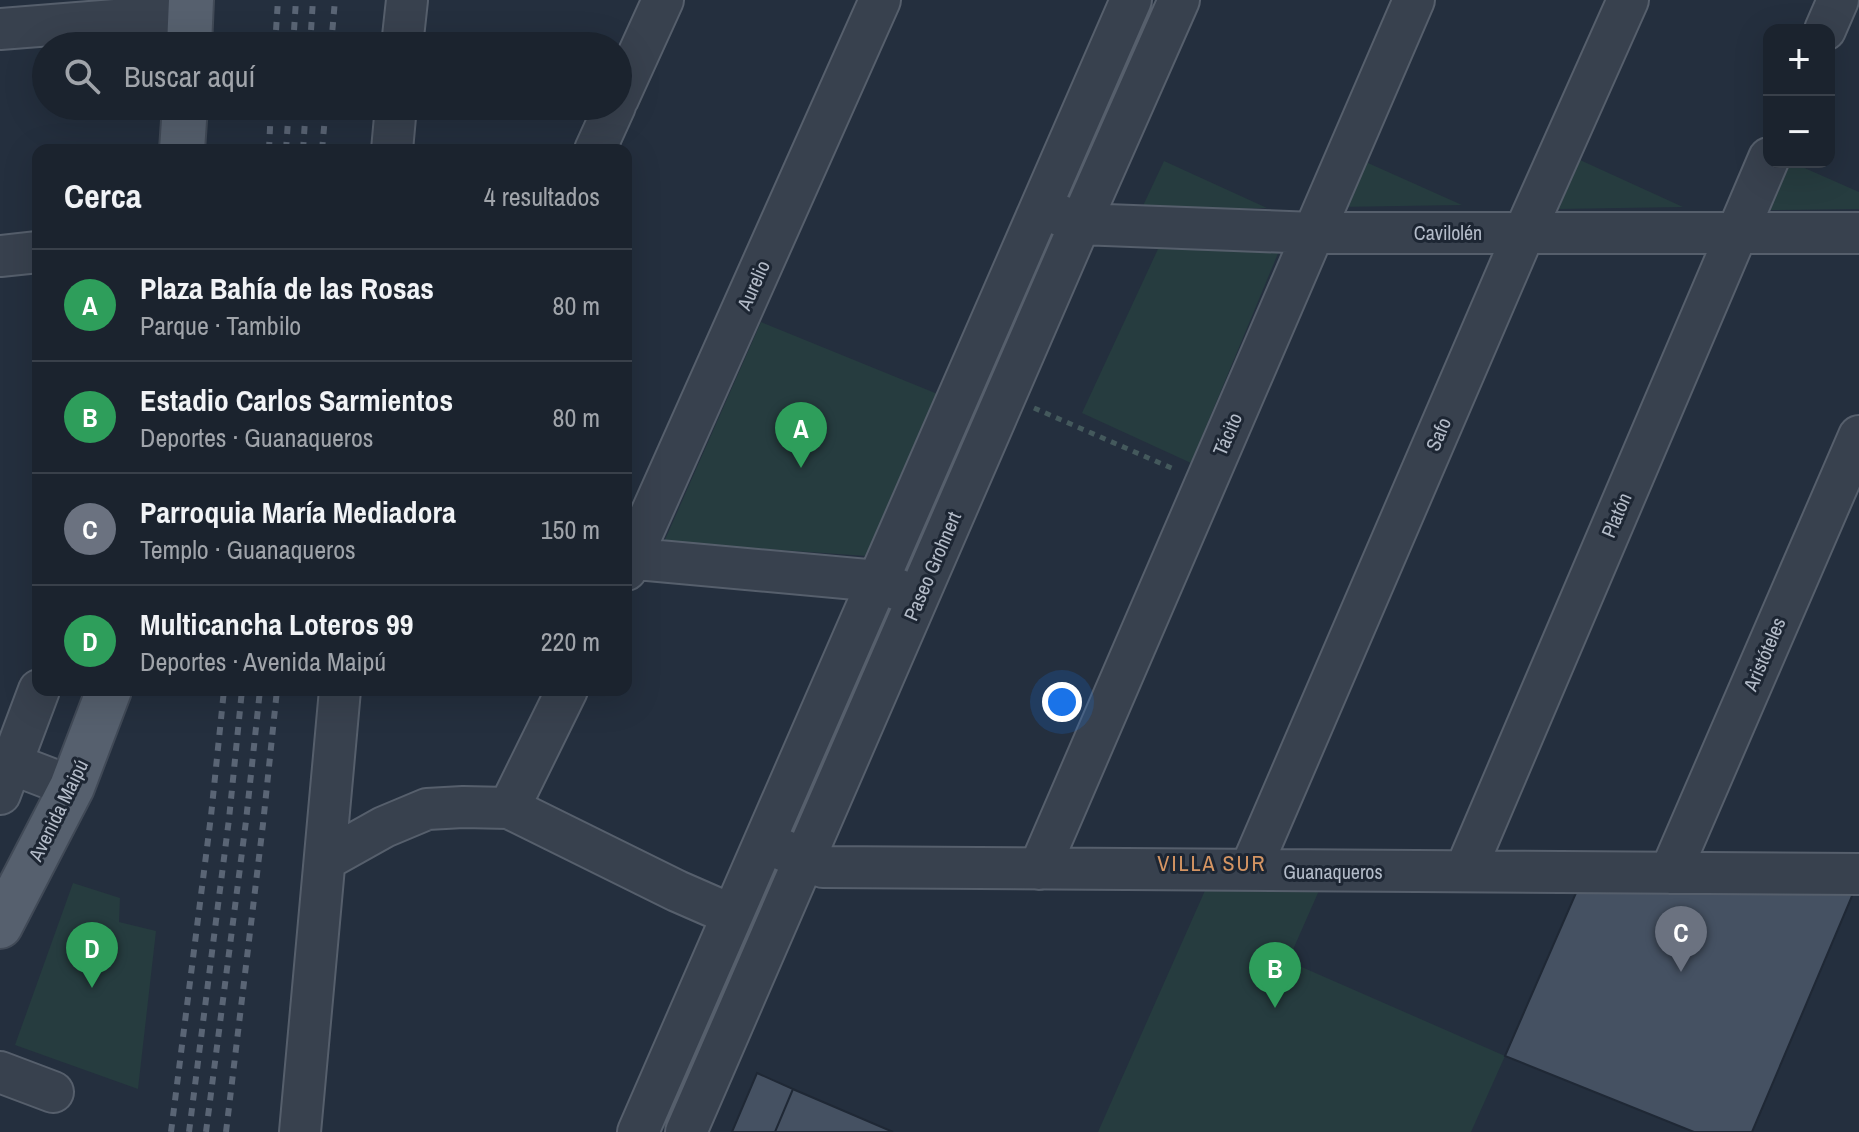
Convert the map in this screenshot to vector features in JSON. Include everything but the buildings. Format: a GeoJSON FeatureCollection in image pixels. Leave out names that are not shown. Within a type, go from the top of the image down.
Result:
{"type":"FeatureCollection","features":[{"type":"Feature","properties":{"kind":"main road"},"geometry":{"type":"LineString","coordinates":[[182,144],[184,120]]}},
{"type":"Feature","properties":{"kind":"main road","name":"Avenida Maipú"},"geometry":{"type":"LineString","coordinates":[[0,926],[72,787],[107,696]]}},
{"type":"Feature","properties":{"kind":"street"},"geometry":{"type":"LineString","coordinates":[[404,32],[407,0]]}},
{"type":"Feature","properties":{"kind":"street"},"geometry":{"type":"LineString","coordinates":[[632,68],[663,0]]}},
{"type":"Feature","properties":{"kind":"street","name":"Aurelio"},"geometry":{"type":"LineString","coordinates":[[632,553],[880,0]]}},
{"type":"Feature","properties":{"kind":"street"},"geometry":{"type":"LineString","coordinates":[[688,1126],[645,1117],[1131,0]]}},
{"type":"Feature","properties":{"kind":"street","name":"Paseo Grohnert"},"geometry":{"type":"LineString","coordinates":[[688,1126],[1179,0]]}},
{"type":"Feature","properties":{"kind":"street","name":"Tácito"},"geometry":{"type":"LineString","coordinates":[[1039,869],[1414,0]]}},
{"type":"Feature","properties":{"kind":"street","name":"Safo"},"geometry":{"type":"LineString","coordinates":[[1250,870],[1525,231],[1628,0]]}},
{"type":"Feature","properties":{"kind":"street"},"geometry":{"type":"LineString","coordinates":[[1828,24],[1838,0]]}},
{"type":"Feature","properties":{"kind":"street"},"geometry":{"type":"LineString","coordinates":[[0,29],[190,20]]}},
{"type":"Feature","properties":{"kind":"street"},"geometry":{"type":"LineString","coordinates":[[393,144],[395,120]]}},
{"type":"Feature","properties":{"kind":"street"},"geometry":{"type":"LineString","coordinates":[[598,144],[609,120]]}},
{"type":"Feature","properties":{"kind":"street","name":"Platón"},"geometry":{"type":"LineString","coordinates":[[1465,871],[1765,168]]}},
{"type":"Feature","properties":{"kind":"street","name":"Cavilolén"},"geometry":{"type":"LineString","coordinates":[[1041,207],[1080,224],[1314,233],[1859,233]]}},
{"type":"Feature","properties":{"kind":"street"},"geometry":{"type":"LineString","coordinates":[[0,256],[32,253]]}},
{"type":"Feature","properties":{"kind":"street","name":"Aristóteles"},"geometry":{"type":"LineString","coordinates":[[1670,873],[1859,436]]}},
{"type":"Feature","properties":{"kind":"street"},"geometry":{"type":"LineString","coordinates":[[632,562],[878,581],[919,597]]}},
{"type":"Feature","properties":{"kind":"street"},"geometry":{"type":"LineString","coordinates":[[37,696],[6,779],[72,787]]}},
{"type":"Feature","properties":{"kind":"street"},"geometry":{"type":"LineString","coordinates":[[300,1132],[339,696]]}},
{"type":"Feature","properties":{"kind":"street"},"geometry":{"type":"LineString","coordinates":[[509,808],[564,696]]}},
{"type":"Feature","properties":{"kind":"street"},"geometry":{"type":"LineString","coordinates":[[325,860],[384,827],[427,809],[509,808],[732,915]]}},
{"type":"Feature","properties":{"kind":"street","name":"Guanaqueros"},"geometry":{"type":"LineString","coordinates":[[764,842],[823,867],[1859,874]]}},
{"type":"Feature","properties":{"kind":"street"},"geometry":{"type":"LineString","coordinates":[[0,1072],[53,1092]]}},
{"type":"Feature","properties":{"kind":"path"},"geometry":{"type":"LineString","coordinates":[[1006,396],[1206,483]]}},
{"type":"Feature","properties":{"kind":"green space"},"geometry":{"type":"Polygon","coordinates":[[[1359,159],[1462,205],[1337,207],[1359,159]]]}},
{"type":"Feature","properties":{"kind":"green space"},"geometry":{"type":"Polygon","coordinates":[[[1580,160],[1683,207],[1558,209],[1580,160]]]}},
{"type":"Feature","properties":{"kind":"green space"},"geometry":{"type":"Polygon","coordinates":[[[1164,161],[1267,208],[1141,210],[1164,161]]]}},
{"type":"Feature","properties":{"kind":"green space"},"geometry":{"type":"Polygon","coordinates":[[[1788,168],[1805,168],[1859,192],[1859,209],[1769,210],[1788,168]]]}},
{"type":"Feature","properties":{"kind":"green space"},"geometry":{"type":"Polygon","coordinates":[[[1158,249],[1279,251],[1191,463],[1082,413],[1158,249]]]}},
{"type":"Feature","properties":{"kind":"green space"},"geometry":{"type":"Polygon","coordinates":[[[761,322],[940,395],[866,556],[664,542],[761,322]]]}},
{"type":"Feature","properties":{"kind":"green space"},"geometry":{"type":"Polygon","coordinates":[[[73,883],[120,898],[119,922],[156,931],[138,1089],[15,1045],[73,883]]]}},
{"type":"Feature","properties":{"kind":"green space"},"geometry":{"type":"Polygon","coordinates":[[[1207,886],[1321,886],[1288,961],[1505,1056],[1471,1132],[1098,1132],[1207,886]]]}},
{"type":"Feature","properties":{"kind":"railway"},"geometry":{"type":"LineString","coordinates":[[276,32],[278,0]]}},
{"type":"Feature","properties":{"kind":"railway"},"geometry":{"type":"LineString","coordinates":[[294,32],[296,0]]}},
{"type":"Feature","properties":{"kind":"railway"},"geometry":{"type":"LineString","coordinates":[[311,32],[313,0]]}},
{"type":"Feature","properties":{"kind":"railway"},"geometry":{"type":"LineString","coordinates":[[332,32],[335,0]]}},
{"type":"Feature","properties":{"kind":"railway"},"geometry":{"type":"LineString","coordinates":[[269,144],[270,120]]}},
{"type":"Feature","properties":{"kind":"railway"},"geometry":{"type":"LineString","coordinates":[[286,144],[288,120]]}},
{"type":"Feature","properties":{"kind":"railway"},"geometry":{"type":"LineString","coordinates":[[303,144],[305,120]]}},
{"type":"Feature","properties":{"kind":"railway"},"geometry":{"type":"LineString","coordinates":[[323,144],[325,120]]}},
{"type":"Feature","properties":{"kind":"railway"},"geometry":{"type":"LineString","coordinates":[[171,1132],[223,696]]}},
{"type":"Feature","properties":{"kind":"railway"},"geometry":{"type":"LineString","coordinates":[[189,1132],[241,696]]}},
{"type":"Feature","properties":{"kind":"railway"},"geometry":{"type":"LineString","coordinates":[[206,1132],[259,696]]}},
{"type":"Feature","properties":{"kind":"railway"},"geometry":{"type":"LineString","coordinates":[[226,1132],[276,696]]}},
{"type":"Feature","properties":{"kind":"place","name":"Plaza Bahía de las Rosas"},"geometry":{"type":"Point","coordinates":[801,468]}},
{"type":"Feature","properties":{"kind":"place","name":"Parroquia María Mediadora"},"geometry":{"type":"Point","coordinates":[1681,972]}},
{"type":"Feature","properties":{"kind":"place","name":"Multicancha Loteros 99"},"geometry":{"type":"Point","coordinates":[92,988]}},
{"type":"Feature","properties":{"kind":"place","name":"Estadio Carlos Sarmientos"},"geometry":{"type":"Point","coordinates":[1275,1008]}},
{"type":"Feature","properties":{"kind":"district","name":"VILLA SUR"},"geometry":{"type":"Point","coordinates":[1212,863]}}]}
